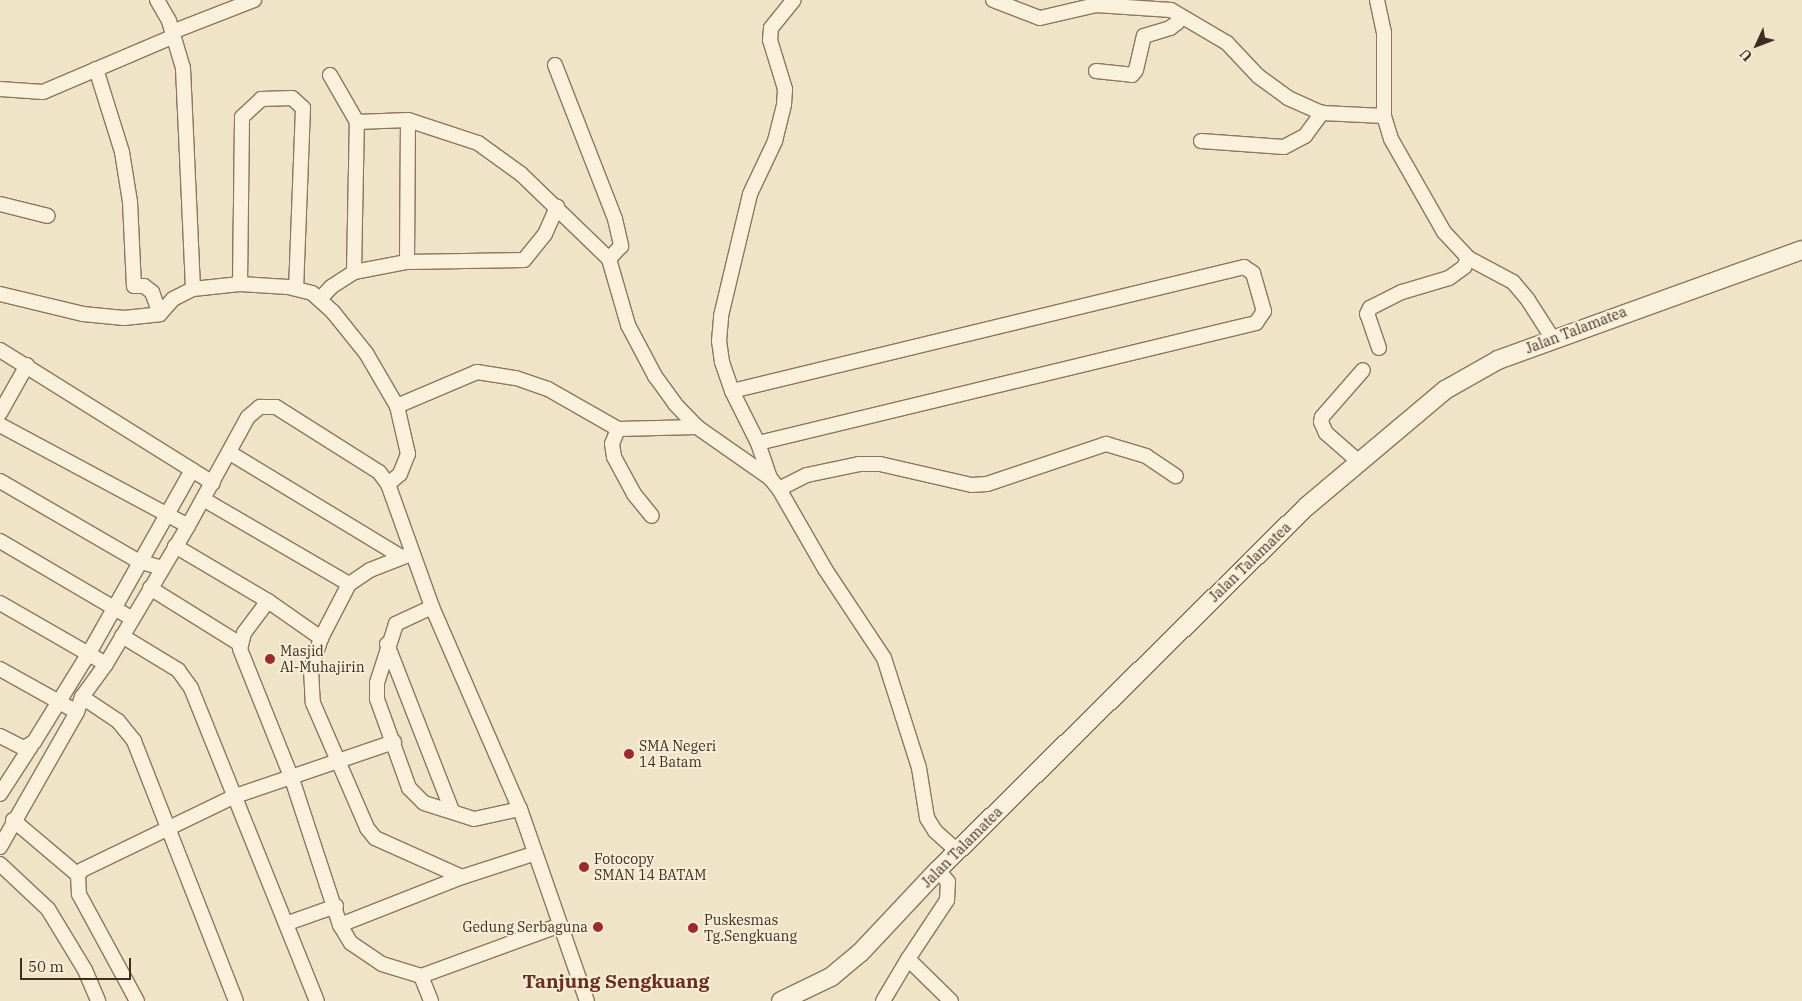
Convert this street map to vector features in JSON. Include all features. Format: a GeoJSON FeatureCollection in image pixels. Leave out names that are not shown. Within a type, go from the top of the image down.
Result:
{"type":"FeatureCollection","features":[{"type":"Feature","properties":{"kind":"street"},"geometry":{"type":"LineString","coordinates":[[157,0],[172,35],[183,68],[193,289]]}},
{"type":"Feature","properties":{"kind":"street"},"geometry":{"type":"LineString","coordinates":[[0,89],[43,92],[254,0]]}},
{"type":"Feature","properties":{"kind":"street"},"geometry":{"type":"LineString","coordinates":[[770,478],[758,443],[732,391],[722,362],[721,316],[750,194],[775,141],[784,104],[785,89],[770,40],[771,28],[794,0]]}},
{"type":"Feature","properties":{"kind":"street"},"geometry":{"type":"LineString","coordinates":[[993,0],[1040,18],[1096,5],[1171,10],[1227,43],[1258,76],[1288,98],[1322,113],[1384,116]]}},
{"type":"Feature","properties":{"kind":"street"},"geometry":{"type":"LineString","coordinates":[[1377,0],[1384,32],[1384,116],[1391,139],[1444,232],[1468,258],[1501,273],[1513,282],[1528,300],[1552,339]]}},
{"type":"Feature","properties":{"kind":"street"},"geometry":{"type":"LineString","coordinates":[[1096,71],[1132,75],[1136,70],[1144,36],[1170,28],[1177,23],[1179,16]]}},
{"type":"Feature","properties":{"kind":"street"},"geometry":{"type":"LineString","coordinates":[[555,65],[615,219],[621,246],[609,259]]}},
{"type":"Feature","properties":{"kind":"street"},"geometry":{"type":"LineString","coordinates":[[96,70],[122,152],[130,202],[134,286],[144,286],[152,292],[160,314]]}},
{"type":"Feature","properties":{"kind":"street"},"geometry":{"type":"LineString","coordinates":[[330,75],[357,122],[354,272]]}},
{"type":"Feature","properties":{"kind":"street"},"geometry":{"type":"LineString","coordinates":[[240,284],[242,116],[261,99],[292,98],[303,108],[296,288]]}},
{"type":"Feature","properties":{"kind":"street"},"geometry":{"type":"LineString","coordinates":[[1201,141],[1284,146],[1305,136],[1322,113]]}},
{"type":"Feature","properties":{"kind":"street"},"geometry":{"type":"LineString","coordinates":[[357,122],[408,120],[478,144],[521,174],[609,259],[628,325],[655,376],[675,404],[697,427],[770,478],[779,489],[825,569],[884,658],[919,768],[927,818],[935,831],[958,852]]}},
{"type":"Feature","properties":{"kind":"street"},"geometry":{"type":"LineString","coordinates":[[407,262],[408,120]]}},
{"type":"Feature","properties":{"kind":"street"},"geometry":{"type":"LineString","coordinates":[[0,204],[48,216]]}},
{"type":"Feature","properties":{"kind":"street"},"geometry":{"type":"LineString","coordinates":[[320,299],[331,287],[354,272],[407,262],[524,260],[545,234],[557,207]]}},
{"type":"Feature","properties":{"kind":"street","name":"Jalan Talamatea"},"geometry":{"type":"LineString","coordinates":[[781,1001],[831,977],[860,953],[938,870],[1306,507],[1358,461],[1445,390],[1498,360],[1802,250]]}},
{"type":"Feature","properties":{"kind":"street"},"geometry":{"type":"LineString","coordinates":[[1379,348],[1367,314],[1370,308],[1402,292],[1449,278],[1464,267],[1468,258]]}},
{"type":"Feature","properties":{"kind":"street"},"geometry":{"type":"LineString","coordinates":[[732,391],[1244,267],[1252,273],[1264,311],[1256,323],[758,443]]}},
{"type":"Feature","properties":{"kind":"street"},"geometry":{"type":"LineString","coordinates":[[0,294],[83,314],[124,318],[160,314],[173,299],[193,289],[240,284],[296,288],[320,299],[366,353],[398,406],[408,454],[400,474],[388,484]]}},
{"type":"Feature","properties":{"kind":"street"},"geometry":{"type":"LineString","coordinates":[[0,350],[27,365],[213,483]]}},
{"type":"Feature","properties":{"kind":"street"},"geometry":{"type":"LineString","coordinates":[[0,413],[27,365]]}},
{"type":"Feature","properties":{"kind":"street"},"geometry":{"type":"LineString","coordinates":[[1358,461],[1326,433],[1321,422],[1322,417],[1363,370]]}},
{"type":"Feature","properties":{"kind":"street"},"geometry":{"type":"LineString","coordinates":[[398,406],[477,372],[516,378],[548,389],[618,429],[697,427]]}},
{"type":"Feature","properties":{"kind":"street"},"geometry":{"type":"LineString","coordinates":[[0,847],[13,820],[77,712],[82,697],[106,664],[131,618],[188,526],[230,453],[248,417],[260,408],[276,406],[379,472],[388,484],[406,555],[432,607],[520,809],[533,854],[558,926],[587,1001]]}},
{"type":"Feature","properties":{"kind":"street"},"geometry":{"type":"LineString","coordinates":[[0,425],[165,516],[188,526]]}},
{"type":"Feature","properties":{"kind":"street"},"geometry":{"type":"LineString","coordinates":[[618,429],[612,444],[614,457],[634,494],[652,516]]}},
{"type":"Feature","properties":{"kind":"street"},"geometry":{"type":"LineString","coordinates":[[779,489],[807,475],[859,464],[880,464],[972,485],[987,484],[1106,444],[1121,446],[1146,456],[1176,476]]}},
{"type":"Feature","properties":{"kind":"street"},"geometry":{"type":"LineString","coordinates":[[230,453],[406,555]]}},
{"type":"Feature","properties":{"kind":"street"},"geometry":{"type":"LineString","coordinates":[[0,794],[89,653],[138,562],[192,470]]}},
{"type":"Feature","properties":{"kind":"street"},"geometry":{"type":"LineString","coordinates":[[0,481],[138,562],[163,568]]}},
{"type":"Feature","properties":{"kind":"street"},"geometry":{"type":"LineString","coordinates":[[203,500],[349,584]]}},
{"type":"Feature","properties":{"kind":"street"},"geometry":{"type":"LineString","coordinates":[[0,541],[131,618]]}},
{"type":"Feature","properties":{"kind":"street"},"geometry":{"type":"LineString","coordinates":[[174,546],[268,601],[321,638]]}},
{"type":"Feature","properties":{"kind":"street"},"geometry":{"type":"LineString","coordinates":[[406,555],[349,584],[321,638],[311,669],[310,685],[313,703],[367,828],[375,838],[462,877]]}},
{"type":"Feature","properties":{"kind":"street"},"geometry":{"type":"LineString","coordinates":[[150,588],[240,644]]}},
{"type":"Feature","properties":{"kind":"street"},"geometry":{"type":"LineString","coordinates":[[268,601],[240,644],[241,655],[292,779],[336,906],[340,925],[347,938],[361,951],[382,964],[421,976],[558,926]]}},
{"type":"Feature","properties":{"kind":"street"},"geometry":{"type":"LineString","coordinates":[[0,603],[106,664]]}},
{"type":"Feature","properties":{"kind":"street"},"geometry":{"type":"LineString","coordinates":[[432,607],[398,621],[388,644],[376,691],[412,794],[424,803],[474,818],[520,809]]}},
{"type":"Feature","properties":{"kind":"street"},"geometry":{"type":"LineString","coordinates":[[122,636],[178,670],[185,678],[288,923],[313,1000]]}},
{"type":"Feature","properties":{"kind":"street"},"geometry":{"type":"LineString","coordinates":[[388,644],[452,811]]}},
{"type":"Feature","properties":{"kind":"street"},"geometry":{"type":"LineString","coordinates":[[0,670],[77,712]]}},
{"type":"Feature","properties":{"kind":"street"},"geometry":{"type":"LineString","coordinates":[[82,697],[127,729],[169,828],[236,1001]]}},
{"type":"Feature","properties":{"kind":"street"},"geometry":{"type":"LineString","coordinates":[[0,736],[24,748],[31,746]]}},
{"type":"Feature","properties":{"kind":"street"},"geometry":{"type":"LineString","coordinates":[[78,875],[88,866],[235,796],[292,779],[394,742]]}},
{"type":"Feature","properties":{"kind":"street"},"geometry":{"type":"LineString","coordinates":[[13,820],[78,875],[79,894],[136,1001]]}},
{"type":"Feature","properties":{"kind":"street"},"geometry":{"type":"LineString","coordinates":[[340,925],[462,877],[533,854]]}},
{"type":"Feature","properties":{"kind":"street"},"geometry":{"type":"LineString","coordinates":[[0,864],[48,909],[84,970],[98,1001]]}},
{"type":"Feature","properties":{"kind":"street"},"geometry":{"type":"LineString","coordinates":[[883,1001],[908,958],[947,900],[948,882],[938,870]]}},
{"type":"Feature","properties":{"kind":"street"},"geometry":{"type":"LineString","coordinates":[[288,923],[336,906]]}},
{"type":"Feature","properties":{"kind":"street"},"geometry":{"type":"LineString","coordinates":[[908,958],[951,1001]]}},
{"type":"Feature","properties":{"kind":"street"},"geometry":{"type":"LineString","coordinates":[[421,976],[431,1001]]}},
{"type":"Feature","properties":{"kind":"place","name":"Masjid Al-Muhajirin"},"geometry":{"type":"Point","coordinates":[270,659]}},
{"type":"Feature","properties":{"kind":"place","name":"SMA Negeri 14 Batam"},"geometry":{"type":"Point","coordinates":[629,754]}},
{"type":"Feature","properties":{"kind":"place","name":"Fotocopy SMAN 14 BATAM"},"geometry":{"type":"Point","coordinates":[584,867]}},
{"type":"Feature","properties":{"kind":"place","name":"Gedung Serbaguna"},"geometry":{"type":"Point","coordinates":[598,927]}},
{"type":"Feature","properties":{"kind":"place","name":"Puskesmas Tg.Sengkuang"},"geometry":{"type":"Point","coordinates":[693,928]}},
{"type":"Feature","properties":{"kind":"district","name":"Tanjung Sengkuang"},"geometry":{"type":"Point","coordinates":[616,982]}}]}
